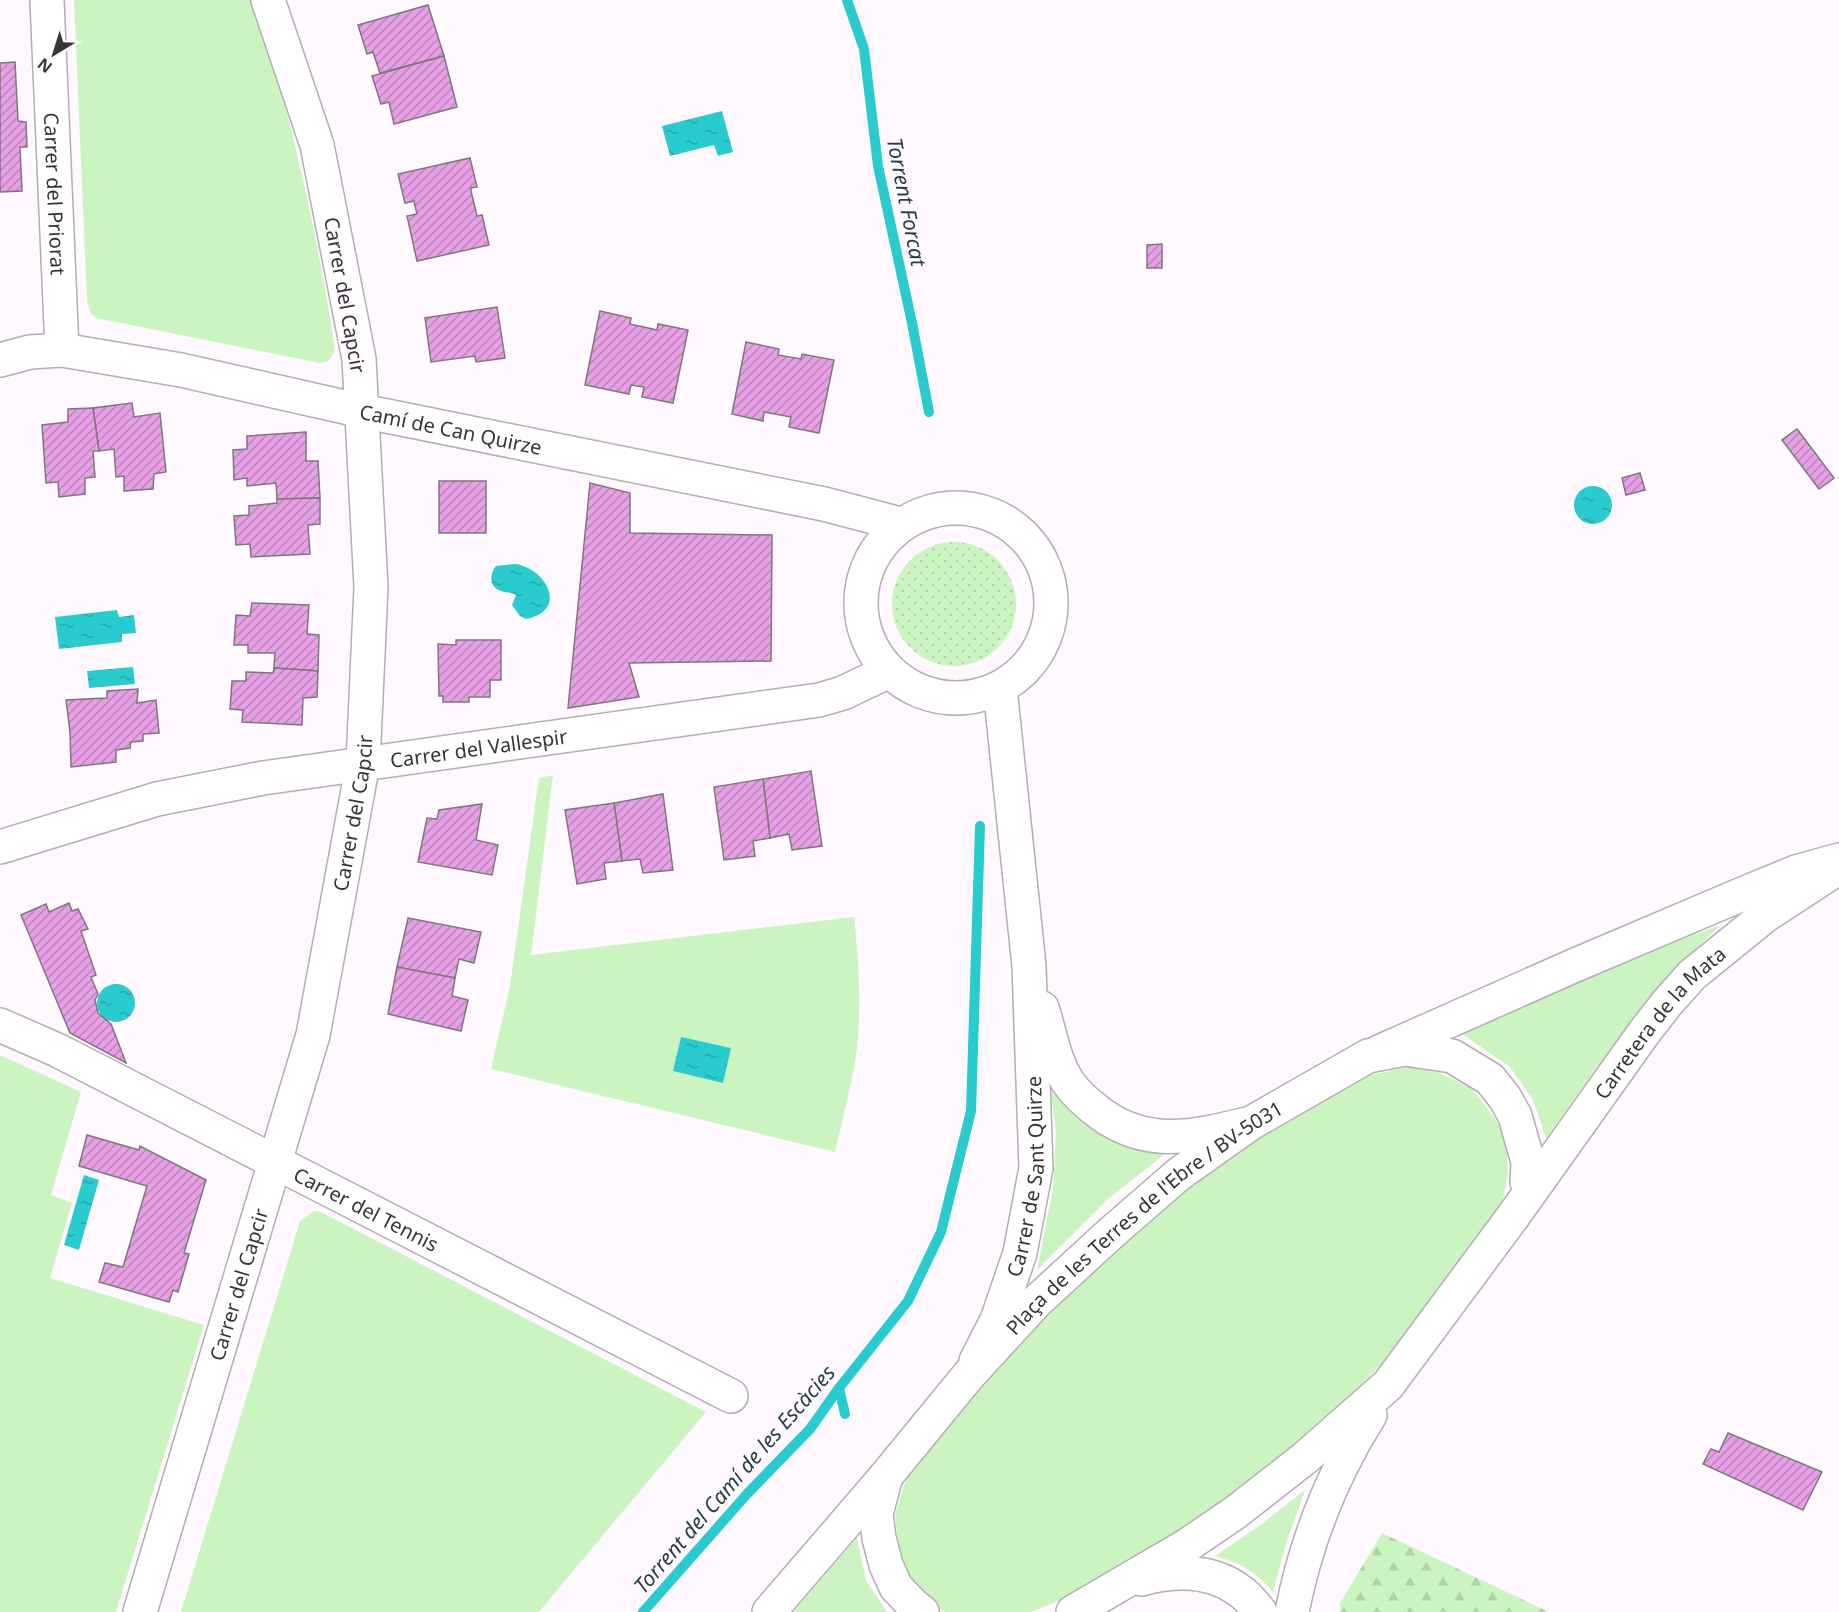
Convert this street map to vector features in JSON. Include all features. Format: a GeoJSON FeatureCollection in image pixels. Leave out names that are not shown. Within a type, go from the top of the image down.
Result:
{"type":"FeatureCollection","features":[{"type":"Feature","properties":{"kind":"main road","name":"Carrer del Priorat"},"geometry":{"type":"LineString","coordinates":[[47,0],[62,350]]}},
{"type":"Feature","properties":{"kind":"main road","name":"Carrer del Capcir"},"geometry":{"type":"LineString","coordinates":[[140,1612],[313,1035],[363,763],[371,587],[359,359],[317,145],[268,0]]}},
{"type":"Feature","properties":{"kind":"main road","name":"Camí de Can Quirze"},"geometry":{"type":"LineString","coordinates":[[0,360],[30,352],[62,350],[181,370],[362,411],[824,504],[900,524]]}},
{"type":"Feature","properties":{"kind":"main road"},"geometry":{"type":"LineString","coordinates":[[966,507],[999,518],[1027,538],[1045,569],[1052,603],[1046,637],[1028,666],[1000,688],[972,697],[942,698],[913,688],[889,671],[869,644],[860,612],[863,578],[877,548],[900,524],[932,510],[966,507]]}},
{"type":"Feature","properties":{"kind":"main road","name":"Carrer del Vallespir"},"geometry":{"type":"LineString","coordinates":[[0,847],[157,799],[263,778],[819,700],[843,693],[889,671]]}},
{"type":"Feature","properties":{"kind":"main road","name":"Carrer de Sant Quirze"},"geometry":{"type":"LineString","coordinates":[[968,1376],[997,1320],[1020,1253],[1036,1168],[1029,966],[1000,688]]}},
{"type":"Feature","properties":{"kind":"main road"},"geometry":{"type":"LineString","coordinates":[[1368,1056],[1752,890],[1796,872],[1839,860]]}},
{"type":"Feature","properties":{"kind":"main road","name":"Carretera de la Mata"},"geometry":{"type":"LineString","coordinates":[[1514,1215],[1642,1034],[1692,975],[1766,915],[1839,868]]}},
{"type":"Feature","properties":{"kind":"main road","name":"Carrer de Sant Quirze"},"geometry":{"type":"LineString","coordinates":[[1029,966],[1061,1068],[1069,1083],[1088,1104],[1115,1124],[1142,1134],[1172,1137],[1207,1133],[1251,1123]]}},
{"type":"Feature","properties":{"kind":"main road","name":"Carrer del Tennis"},"geometry":{"type":"LineString","coordinates":[[0,1024],[57,1050],[731,1396]]}},
{"type":"Feature","properties":{"kind":"main road","name":"Plaça de les Terres de l'Ebre / BV-5031"},"geometry":{"type":"LineString","coordinates":[[922,1612],[896,1587],[886,1565],[876,1514],[886,1476],[968,1376],[1036,1302],[1179,1174],[1251,1123],[1368,1056],[1405,1049],[1452,1056],[1490,1079],[1515,1116],[1528,1162],[1527,1182],[1514,1215]]}},
{"type":"Feature","properties":{"kind":"main road"},"geometry":{"type":"LineString","coordinates":[[1292,1612],[1297,1584],[1320,1510],[1350,1446],[1388,1385],[1514,1215]]}},
{"type":"Feature","properties":{"kind":"main road"},"geometry":{"type":"LineString","coordinates":[[1073,1612],[1186,1546],[1236,1512],[1305,1458],[1388,1385]]}},
{"type":"Feature","properties":{"kind":"main road"},"geometry":{"type":"LineString","coordinates":[[769,1612],[886,1476]]}},
{"type":"Feature","properties":{"kind":"main road"},"geometry":{"type":"LineString","coordinates":[[1124,1583],[1169,1573],[1214,1577],[1236,1586],[1251,1599],[1260,1612]]}},
{"type":"Feature","properties":{"kind":"green space"},"geometry":{"type":"Polygon","coordinates":[[[74,0],[251,0],[279,83],[311,215],[335,349],[328,361],[319,363],[97,318],[91,314],[87,301],[74,0]]]}},
{"type":"Feature","properties":{"kind":"green space"},"geometry":{"type":"Polygon","coordinates":[[[954,542],[978,546],[998,560],[1012,580],[1016,604],[1012,628],[998,648],[978,662],[954,666],[930,662],[910,648],[896,628],[892,604],[896,580],[910,560],[930,546],[954,542]]]}},
{"type":"Feature","properties":{"kind":"green space"},"geometry":{"type":"Polygon","coordinates":[[[553,775],[531,955],[854,917],[859,987],[858,1039],[852,1080],[835,1152],[491,1069],[510,986],[539,778],[553,775]]]}},
{"type":"Feature","properties":{"kind":"green space"},"geometry":{"type":"Polygon","coordinates":[[[1721,925],[1677,967],[1597,1067],[1546,1138],[1533,1100],[1510,1067],[1462,1034],[1660,947],[1721,925]]]}},
{"type":"Feature","properties":{"kind":"green space"},"geometry":{"type":"Polygon","coordinates":[[[0,1055],[81,1092],[51,1195],[72,1203],[50,1278],[204,1325],[116,1612],[0,1612],[0,1055]]]}},
{"type":"Feature","properties":{"kind":"green space"},"geometry":{"type":"Polygon","coordinates":[[[1408,1067],[1440,1073],[1472,1089],[1494,1117],[1506,1139],[1508,1174],[1502,1205],[1403,1341],[1329,1420],[1239,1491],[1173,1538],[1076,1594],[1031,1612],[946,1612],[938,1609],[911,1580],[899,1554],[895,1515],[906,1479],[1018,1345],[1098,1263],[1180,1192],[1280,1125],[1371,1075],[1408,1067]]]}},
{"type":"Feature","properties":{"kind":"green space"},"geometry":{"type":"Polygon","coordinates":[[[1049,1080],[1123,1143],[1165,1154],[1108,1199],[1037,1270],[1053,1189],[1056,1133],[1049,1080]]]}},
{"type":"Feature","properties":{"kind":"green space"},"geometry":{"type":"Polygon","coordinates":[[[314,1211],[321,1212],[706,1412],[539,1612],[181,1612],[300,1221],[314,1211]]]}},
{"type":"Feature","properties":{"kind":"green space"},"geometry":{"type":"Polygon","coordinates":[[[1305,1490],[1286,1544],[1273,1592],[1260,1578],[1247,1569],[1215,1556],[1259,1526],[1305,1490]]]}},
{"type":"Feature","properties":{"kind":"green space"},"geometry":{"type":"Polygon","coordinates":[[[1382,1533],[1549,1612],[1340,1612],[1340,1603],[1382,1533]]]}},
{"type":"Feature","properties":{"kind":"green space"},"geometry":{"type":"Polygon","coordinates":[[[857,1538],[866,1580],[887,1612],[793,1612],[857,1538]]]}},
{"type":"Feature","properties":{"kind":"water"},"geometry":{"type":"Polygon","coordinates":[[[722,111],[733,152],[718,156],[714,145],[670,156],[662,126],[722,111]]]}},
{"type":"Feature","properties":{"kind":"water"},"geometry":{"type":"Polygon","coordinates":[[[1593,486],[1607,491],[1612,505],[1607,519],[1593,524],[1579,519],[1574,505],[1579,491],[1593,486]]]}},
{"type":"Feature","properties":{"kind":"water"},"geometry":{"type":"Polygon","coordinates":[[[516,564],[537,574],[549,591],[550,600],[547,608],[539,615],[526,619],[520,616],[512,605],[516,595],[503,592],[492,584],[492,573],[496,566],[516,564]]]}},
{"type":"Feature","properties":{"kind":"water"},"geometry":{"type":"Polygon","coordinates":[[[117,610],[119,617],[134,615],[136,633],[122,634],[122,642],[59,649],[55,617],[117,610]]]}},
{"type":"Feature","properties":{"kind":"water"},"geometry":{"type":"Polygon","coordinates":[[[133,667],[135,684],[89,688],[87,671],[133,667]]]}},
{"type":"Feature","properties":{"kind":"water"},"geometry":{"type":"Polygon","coordinates":[[[116,984],[129,990],[135,1003],[129,1016],[116,1022],[103,1016],[97,1003],[103,990],[116,984]]]}},
{"type":"Feature","properties":{"kind":"water"},"geometry":{"type":"Polygon","coordinates":[[[681,1037],[731,1048],[723,1083],[673,1071],[681,1037]]]}},
{"type":"Feature","properties":{"kind":"water"},"geometry":{"type":"Polygon","coordinates":[[[84,1175],[99,1180],[79,1250],[64,1245],[84,1175]]]}},
{"type":"Feature","properties":{"kind":"building"},"geometry":{"type":"Polygon","coordinates":[[[428,5],[444,56],[380,73],[373,52],[367,54],[358,25],[428,5]]]}},
{"type":"Feature","properties":{"kind":"building"},"geometry":{"type":"Polygon","coordinates":[[[444,56],[457,107],[394,124],[389,102],[381,104],[372,76],[444,56]]]}},
{"type":"Feature","properties":{"kind":"building"},"geometry":{"type":"Polygon","coordinates":[[[15,62],[18,121],[26,122],[27,147],[20,147],[22,191],[0,192],[0,63],[15,62]]]}},
{"type":"Feature","properties":{"kind":"building"},"geometry":{"type":"Polygon","coordinates":[[[470,158],[477,187],[471,188],[471,191],[477,216],[482,215],[489,245],[417,261],[407,216],[417,214],[414,201],[405,203],[398,174],[470,158]]]}},
{"type":"Feature","properties":{"kind":"building"},"geometry":{"type":"Polygon","coordinates":[[[1162,244],[1162,268],[1147,268],[1147,245],[1162,244]]]}},
{"type":"Feature","properties":{"kind":"building"},"geometry":{"type":"Polygon","coordinates":[[[497,307],[505,358],[476,362],[475,356],[431,362],[425,318],[497,307]]]}},
{"type":"Feature","properties":{"kind":"building"},"geometry":{"type":"Polygon","coordinates":[[[600,311],[631,318],[630,324],[657,330],[658,324],[688,330],[673,403],[642,397],[644,387],[631,385],[629,394],[585,385],[600,311]]]}},
{"type":"Feature","properties":{"kind":"building"},"geometry":{"type":"Polygon","coordinates":[[[746,342],[779,349],[778,355],[801,359],[802,354],[834,360],[819,433],[789,427],[791,417],[764,412],[763,421],[732,414],[746,342]]]}},
{"type":"Feature","properties":{"kind":"building"},"geometry":{"type":"Polygon","coordinates":[[[132,403],[134,417],[160,413],[166,472],[154,474],[153,489],[124,491],[124,476],[116,477],[114,449],[99,451],[93,408],[132,403]]]}},
{"type":"Feature","properties":{"kind":"building"},"geometry":{"type":"Polygon","coordinates":[[[93,408],[99,451],[93,451],[95,477],[85,478],[85,494],[59,497],[58,482],[46,483],[42,425],[68,422],[68,409],[93,408]]]}},
{"type":"Feature","properties":{"kind":"building"},"geometry":{"type":"Polygon","coordinates":[[[1797,429],[1834,478],[1819,489],[1782,440],[1797,429]]]}},
{"type":"Feature","properties":{"kind":"building"},"geometry":{"type":"Polygon","coordinates":[[[306,432],[306,461],[318,461],[320,498],[277,499],[276,483],[247,486],[247,478],[234,480],[233,450],[247,449],[247,436],[306,432]]]}},
{"type":"Feature","properties":{"kind":"building"},"geometry":{"type":"Polygon","coordinates":[[[1640,473],[1645,490],[1626,495],[1622,478],[1640,473]]]}},
{"type":"Feature","properties":{"kind":"building"},"geometry":{"type":"Polygon","coordinates":[[[439,481],[486,481],[486,533],[439,533],[439,481]]]}},
{"type":"Feature","properties":{"kind":"building"},"geometry":{"type":"Polygon","coordinates":[[[590,483],[630,493],[630,533],[772,535],[771,661],[629,663],[639,697],[568,708],[590,483]]]}},
{"type":"Feature","properties":{"kind":"building"},"geometry":{"type":"Polygon","coordinates":[[[320,498],[320,524],[308,525],[310,554],[251,557],[250,544],[236,545],[234,516],[249,515],[249,506],[277,503],[277,499],[320,498]]]}},
{"type":"Feature","properties":{"kind":"building"},"geometry":{"type":"Polygon","coordinates":[[[252,603],[309,605],[307,634],[319,635],[318,671],[274,668],[275,653],[248,653],[248,645],[234,645],[236,615],[250,616],[252,603]]]}},
{"type":"Feature","properties":{"kind":"building"},"geometry":{"type":"Polygon","coordinates":[[[456,640],[501,640],[501,680],[490,680],[490,697],[469,697],[469,702],[443,702],[443,696],[439,696],[438,644],[456,645],[456,640]]]}},
{"type":"Feature","properties":{"kind":"building"},"geometry":{"type":"Polygon","coordinates":[[[274,668],[318,671],[317,697],[303,698],[302,725],[242,722],[243,710],[230,709],[232,681],[246,681],[246,672],[273,673],[274,668]]]}},
{"type":"Feature","properties":{"kind":"building"},"geometry":{"type":"Polygon","coordinates":[[[138,689],[137,703],[156,700],[159,733],[143,734],[143,741],[131,742],[130,748],[116,750],[116,762],[71,767],[66,700],[107,698],[107,691],[138,689]]]}},
{"type":"Feature","properties":{"kind":"building"},"geometry":{"type":"Polygon","coordinates":[[[811,771],[822,846],[792,850],[789,834],[770,838],[763,779],[811,771]]]}},
{"type":"Feature","properties":{"kind":"building"},"geometry":{"type":"Polygon","coordinates":[[[763,779],[770,838],[753,841],[755,856],[724,860],[714,787],[763,779]]]}},
{"type":"Feature","properties":{"kind":"building"},"geometry":{"type":"Polygon","coordinates":[[[663,794],[673,870],[643,873],[640,859],[622,861],[614,803],[663,794]]]}},
{"type":"Feature","properties":{"kind":"building"},"geometry":{"type":"Polygon","coordinates":[[[614,803],[622,861],[604,863],[606,879],[577,884],[565,810],[614,803]]]}},
{"type":"Feature","properties":{"kind":"building"},"geometry":{"type":"Polygon","coordinates":[[[482,804],[476,840],[498,845],[492,875],[418,862],[427,818],[437,819],[439,810],[482,804]]]}},
{"type":"Feature","properties":{"kind":"building"},"geometry":{"type":"Polygon","coordinates":[[[69,903],[72,911],[78,909],[88,929],[81,931],[96,975],[91,977],[98,994],[95,1000],[98,1013],[111,1024],[126,1063],[70,1033],[21,915],[46,904],[49,912],[69,903]]]}},
{"type":"Feature","properties":{"kind":"building"},"geometry":{"type":"Polygon","coordinates":[[[408,918],[481,932],[474,963],[459,959],[455,978],[397,967],[408,918]]]}},
{"type":"Feature","properties":{"kind":"building"},"geometry":{"type":"Polygon","coordinates":[[[397,967],[455,978],[452,996],[468,1000],[461,1031],[388,1014],[397,967]]]}},
{"type":"Feature","properties":{"kind":"building"},"geometry":{"type":"Polygon","coordinates":[[[87,1135],[139,1150],[140,1146],[206,1180],[184,1253],[189,1254],[178,1292],[173,1290],[169,1302],[99,1282],[105,1263],[123,1267],[147,1186],[79,1166],[87,1135]]]}},
{"type":"Feature","properties":{"kind":"building"},"geometry":{"type":"Polygon","coordinates":[[[1728,1433],[1822,1472],[1803,1510],[1703,1464],[1711,1449],[1719,1452],[1728,1433]]]}},
{"type":"Feature","properties":{"kind":"waterway","name":"Torrent Forcat"},"geometry":{"type":"LineString","coordinates":[[847,0],[864,49],[878,166],[929,412]]}},
{"type":"Feature","properties":{"kind":"waterway","name":"Torrent del Camí de les Escàcies"},"geometry":{"type":"LineString","coordinates":[[643,1612],[747,1494],[810,1429],[839,1388],[908,1301],[941,1232],[971,1111],[980,826]]}},
{"type":"Feature","properties":{"kind":"waterway"},"geometry":{"type":"LineString","coordinates":[[839,1388],[845,1414]]}}]}
